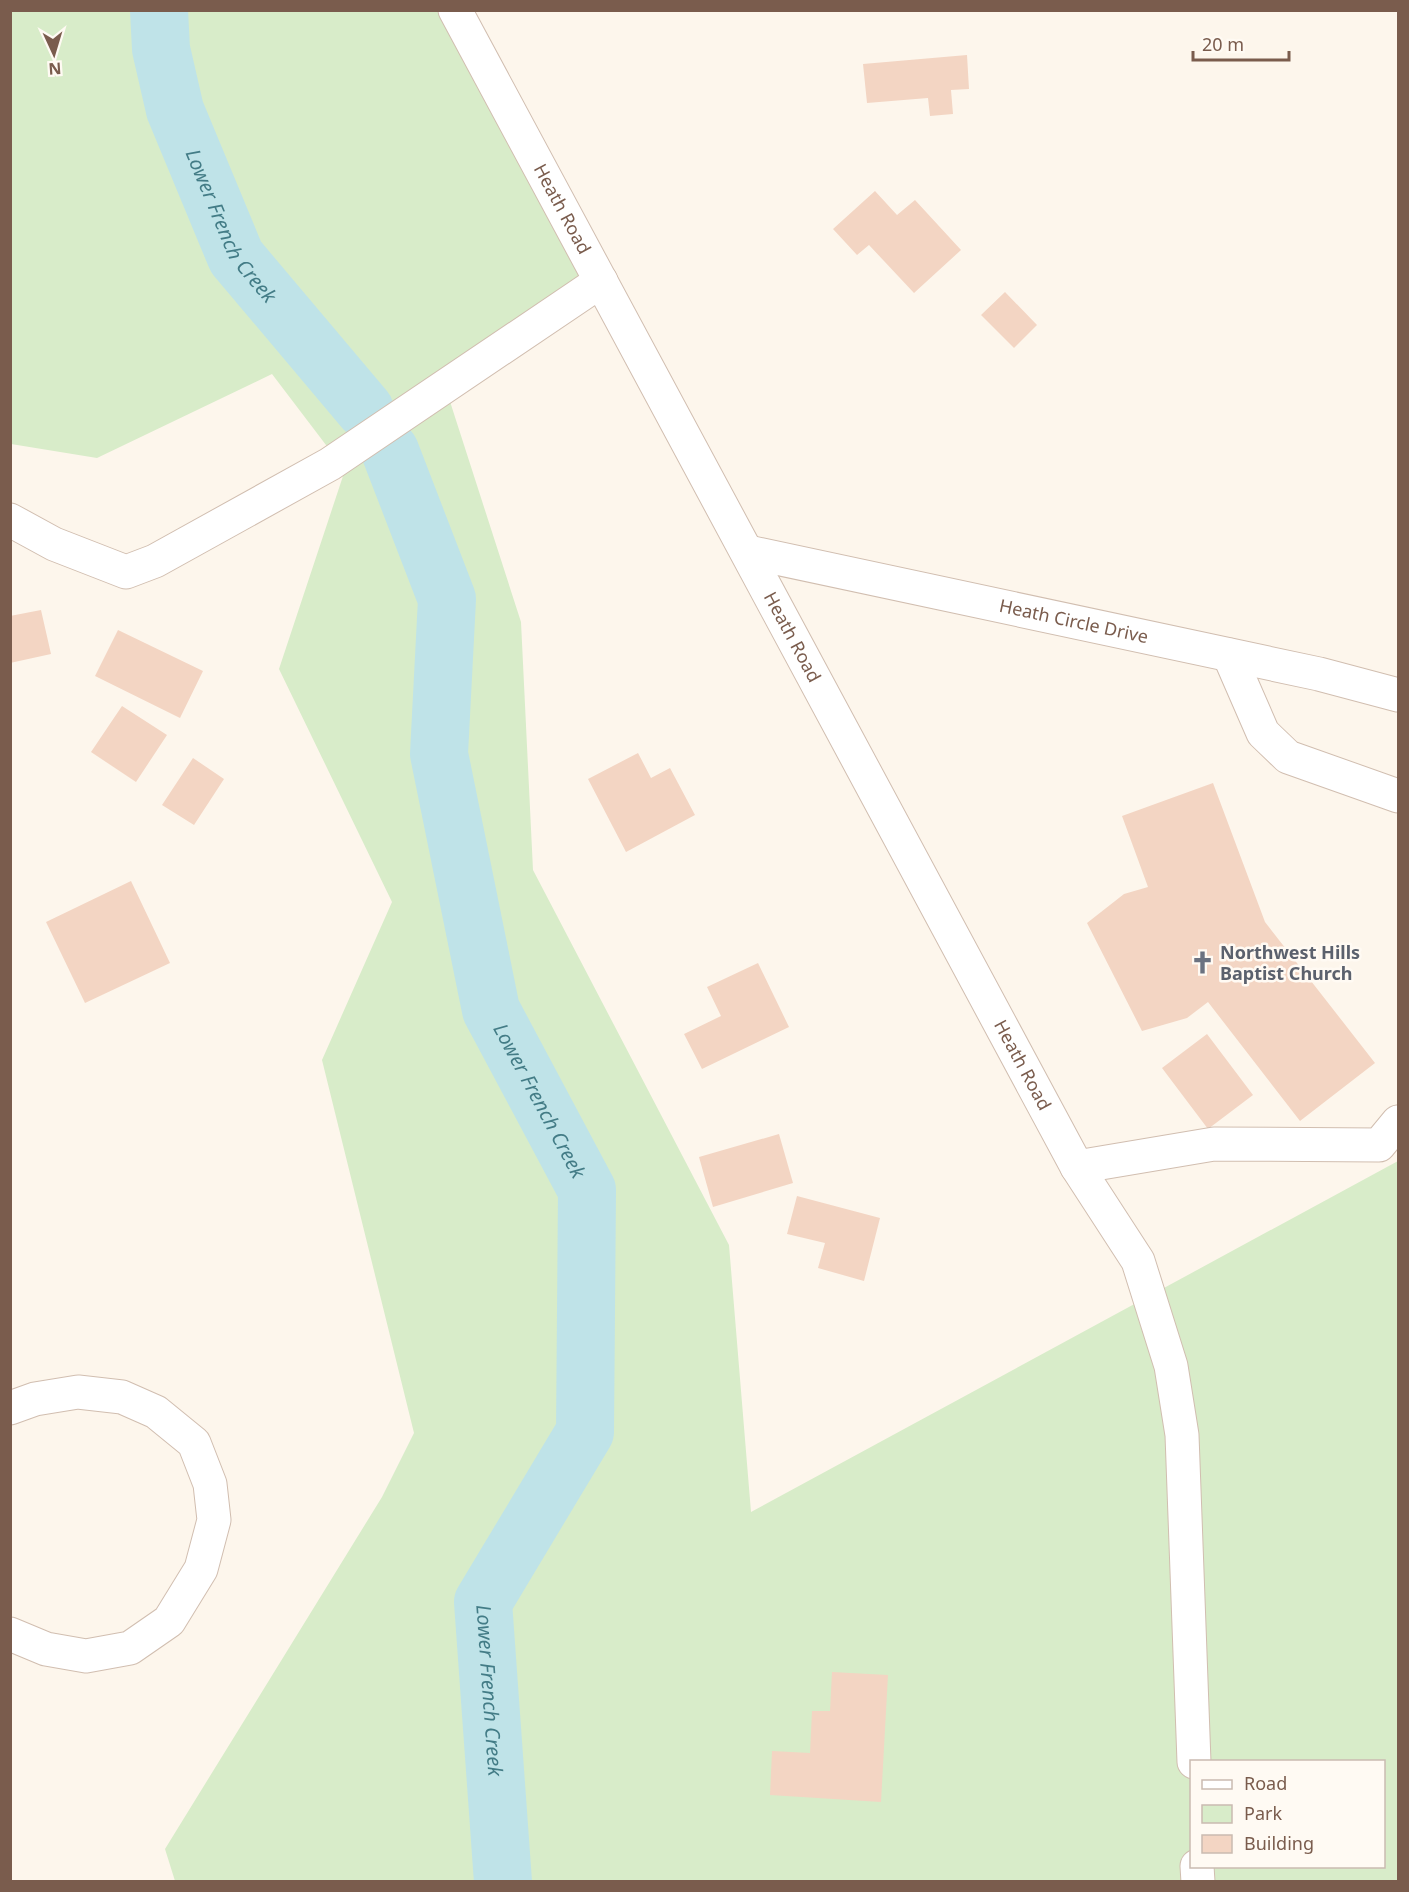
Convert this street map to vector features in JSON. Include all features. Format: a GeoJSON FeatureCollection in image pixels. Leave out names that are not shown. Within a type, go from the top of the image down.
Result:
{"type":"FeatureCollection","features":[{"type":"Feature","properties":{"kind":"street","name":"Heath Road"},"geometry":{"type":"LineString","coordinates":[[455,10],[1077,1167],[1138,1262],[1171,1366],[1182,1436],[1194,1760]]}},
{"type":"Feature","properties":{"kind":"street"},"geometry":{"type":"LineString","coordinates":[[10,520],[54,544],[126,572],[155,561],[330,464],[601,280]]}},
{"type":"Feature","properties":{"kind":"street","name":"Heath Circle Drive"},"geometry":{"type":"LineString","coordinates":[[748,552],[1229,655],[1398,695]]}},
{"type":"Feature","properties":{"kind":"street"},"geometry":{"type":"LineString","coordinates":[[1229,655],[1263,733],[1288,757],[1398,796]]}},
{"type":"Feature","properties":{"kind":"street"},"geometry":{"type":"LineString","coordinates":[[1077,1167],[1214,1144],[1379,1144],[1398,1122]]}},
{"type":"Feature","properties":{"kind":"street"},"geometry":{"type":"LineString","coordinates":[[10,1408],[35,1398],[78,1392],[122,1397],[156,1412],[194,1443],[210,1484],[214,1520],[201,1569],[169,1621],[130,1647],[86,1656],[46,1649],[10,1634]]}},
{"type":"Feature","properties":{"kind":"green space"},"geometry":{"type":"Polygon","coordinates":[[[10,11],[455,11],[601,280],[445,386],[521,622],[533,870],[729,1245],[751,1512],[1398,1161],[1398,1881],[175,1881],[165,1849],[382,1497],[414,1433],[322,1060],[392,902],[279,669],[345,470],[272,374],[97,458],[11,444],[10,11]]]}},
{"type":"Feature","properties":{"kind":"building"},"geometry":{"type":"Polygon","coordinates":[[[967,55],[969,89],[951,90],[953,114],[930,116],[928,98],[867,103],[863,64],[967,55]]]}},
{"type":"Feature","properties":{"kind":"building"},"geometry":{"type":"Polygon","coordinates":[[[875,191],[897,215],[915,200],[961,250],[914,293],[869,245],[857,255],[833,229],[875,191]]]}},
{"type":"Feature","properties":{"kind":"building"},"geometry":{"type":"Polygon","coordinates":[[[1005,292],[1037,325],[1014,348],[981,315],[1005,292]]]}},
{"type":"Feature","properties":{"kind":"building"},"geometry":{"type":"Polygon","coordinates":[[[41,610],[51,654],[10,663],[10,616],[41,610]]]}},
{"type":"Feature","properties":{"kind":"building"},"geometry":{"type":"Polygon","coordinates":[[[118,630],[203,671],[180,718],[95,676],[118,630]]]}},
{"type":"Feature","properties":{"kind":"building"},"geometry":{"type":"Polygon","coordinates":[[[122,706],[167,735],[136,782],[91,752],[122,706]]]}},
{"type":"Feature","properties":{"kind":"building"},"geometry":{"type":"Polygon","coordinates":[[[638,753],[651,778],[670,768],[695,815],[626,852],[588,779],[638,753]]]}},
{"type":"Feature","properties":{"kind":"building"},"geometry":{"type":"Polygon","coordinates":[[[193,758],[224,779],[194,825],[162,805],[193,758]]]}},
{"type":"Feature","properties":{"kind":"building","name":"Northwest Hills Baptist Church"},"geometry":{"type":"Polygon","coordinates":[[[1213,783],[1265,922],[1375,1063],[1300,1121],[1208,1002],[1187,1018],[1142,1031],[1087,923],[1124,894],[1148,887],[1122,816],[1213,783]]]}},
{"type":"Feature","properties":{"kind":"building"},"geometry":{"type":"Polygon","coordinates":[[[131,881],[170,963],[85,1003],[46,922],[131,881]]]}},
{"type":"Feature","properties":{"kind":"building"},"geometry":{"type":"Polygon","coordinates":[[[758,963],[789,1027],[702,1069],[684,1034],[721,1016],[707,987],[758,963]]]}},
{"type":"Feature","properties":{"kind":"building"},"geometry":{"type":"Polygon","coordinates":[[[1207,1034],[1253,1095],[1208,1129],[1162,1068],[1207,1034]]]}},
{"type":"Feature","properties":{"kind":"building"},"geometry":{"type":"Polygon","coordinates":[[[779,1134],[793,1183],[713,1207],[699,1157],[779,1134]]]}},
{"type":"Feature","properties":{"kind":"building"},"geometry":{"type":"Polygon","coordinates":[[[797,1196],[880,1218],[864,1281],[818,1268],[825,1243],[787,1234],[797,1196]]]}},
{"type":"Feature","properties":{"kind":"building"},"geometry":{"type":"Polygon","coordinates":[[[832,1672],[888,1675],[881,1802],[770,1795],[772,1751],[810,1753],[812,1711],[830,1711],[832,1672]]]}},
{"type":"Feature","properties":{"kind":"waterway","name":"Lower French Creek"},"geometry":{"type":"LineString","coordinates":[[159,10],[161,49],[175,110],[236,257],[365,410]]}},
{"type":"Feature","properties":{"kind":"waterway","name":"Lower French Creek"},"geometry":{"type":"LineString","coordinates":[[390,451],[447,599],[439,754],[491,1010],[587,1190],[585,1432],[483,1602],[503,1882]]}},
{"type":"Feature","properties":{"kind":"place","name":"Northwest Hills Baptist Church"},"geometry":{"type":"Point","coordinates":[1202,963]}}]}
